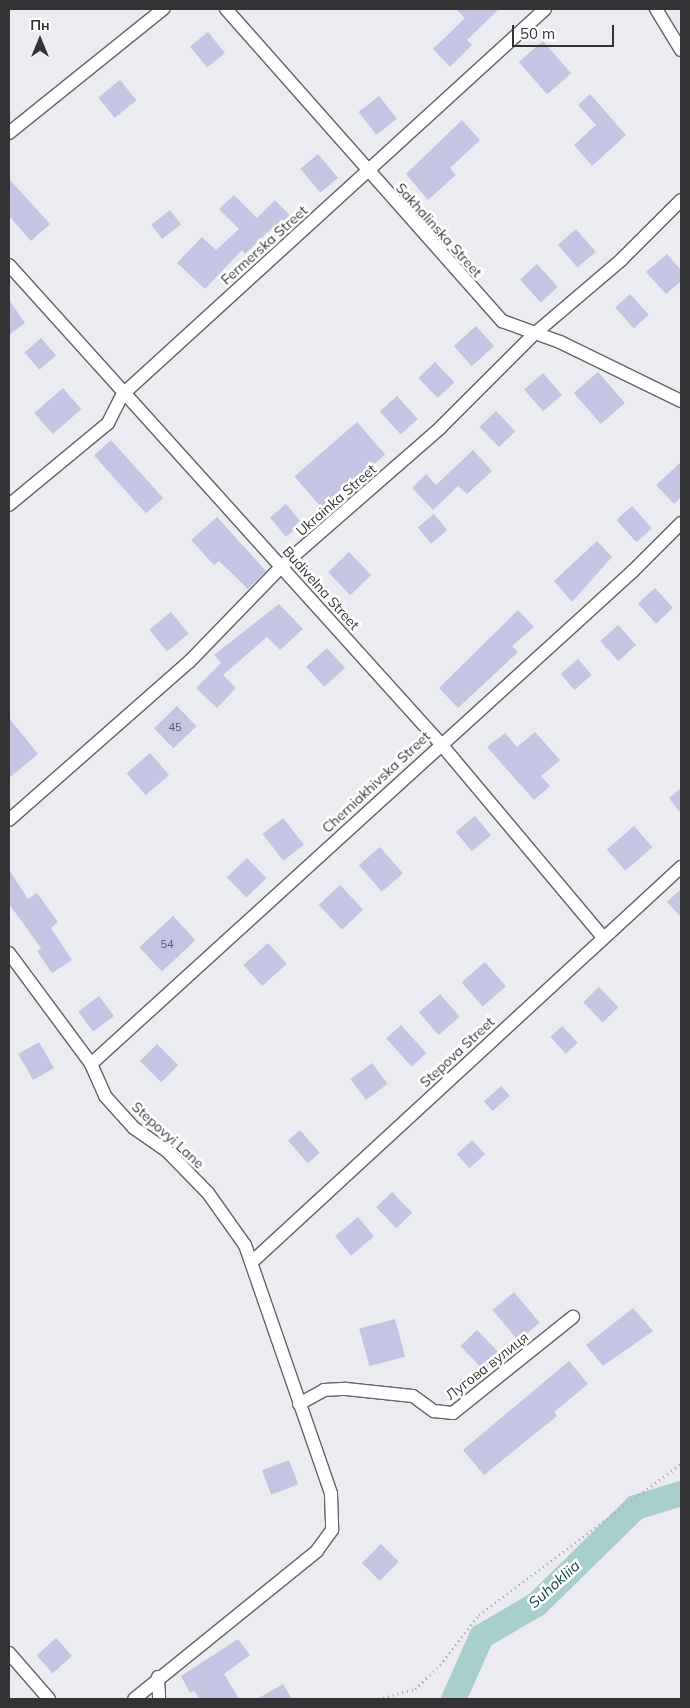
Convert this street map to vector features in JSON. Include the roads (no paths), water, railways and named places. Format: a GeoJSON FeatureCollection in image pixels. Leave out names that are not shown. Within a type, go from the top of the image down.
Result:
{"type":"FeatureCollection","features":[{"type":"Feature","properties":{"kind":"street"},"geometry":{"type":"LineString","coordinates":[[9,133],[163,9]]}},
{"type":"Feature","properties":{"kind":"street","name":"Sakhalinska Street"},"geometry":{"type":"LineString","coordinates":[[226,9],[366,172],[502,321],[532,335],[560,342],[681,401]]}},
{"type":"Feature","properties":{"kind":"street","name":"Fermerska Street"},"geometry":{"type":"LineString","coordinates":[[9,505],[108,423],[123,394],[545,9]]}},
{"type":"Feature","properties":{"kind":"street"},"geometry":{"type":"LineString","coordinates":[[656,9],[681,50]]}},
{"type":"Feature","properties":{"kind":"street","name":"Ukrainka Street"},"geometry":{"type":"LineString","coordinates":[[9,820],[189,662],[282,566],[440,428],[532,335],[621,260],[681,200]]}},
{"type":"Feature","properties":{"kind":"street","name":"Budivelna Street"},"geometry":{"type":"LineString","coordinates":[[9,265],[123,394],[282,566],[440,743],[603,937]]}},
{"type":"Feature","properties":{"kind":"street","name":"Cherniakhivska Street"},"geometry":{"type":"LineString","coordinates":[[91,1064],[440,743],[633,572],[681,523]]}},
{"type":"Feature","properties":{"kind":"street","name":"Stepova Street"},"geometry":{"type":"LineString","coordinates":[[253,1261],[681,867]]}},
{"type":"Feature","properties":{"kind":"street","name":"Stepovyi Lane"},"geometry":{"type":"LineString","coordinates":[[9,953],[91,1064],[105,1096],[134,1128],[167,1151],[208,1193],[253,1261],[298,1404],[331,1494],[332,1530],[317,1550],[158,1677],[134,1699]]}},
{"type":"Feature","properties":{"kind":"street","name":"Лугова вулиця"},"geometry":{"type":"LineString","coordinates":[[298,1404],[324,1390],[346,1389],[413,1396],[434,1411],[453,1413],[573,1316]]}},
{"type":"Feature","properties":{"kind":"street"},"geometry":{"type":"LineString","coordinates":[[9,1653],[49,1699]]}},
{"type":"Feature","properties":{"kind":"street"},"geometry":{"type":"LineString","coordinates":[[158,1677],[159,1699]]}},
{"type":"Feature","properties":{"kind":"waterway","name":"Suhokliia"},"geometry":{"type":"LineString","coordinates":[[453,1699],[481,1636],[536,1604],[635,1507],[681,1493]]}}]}
